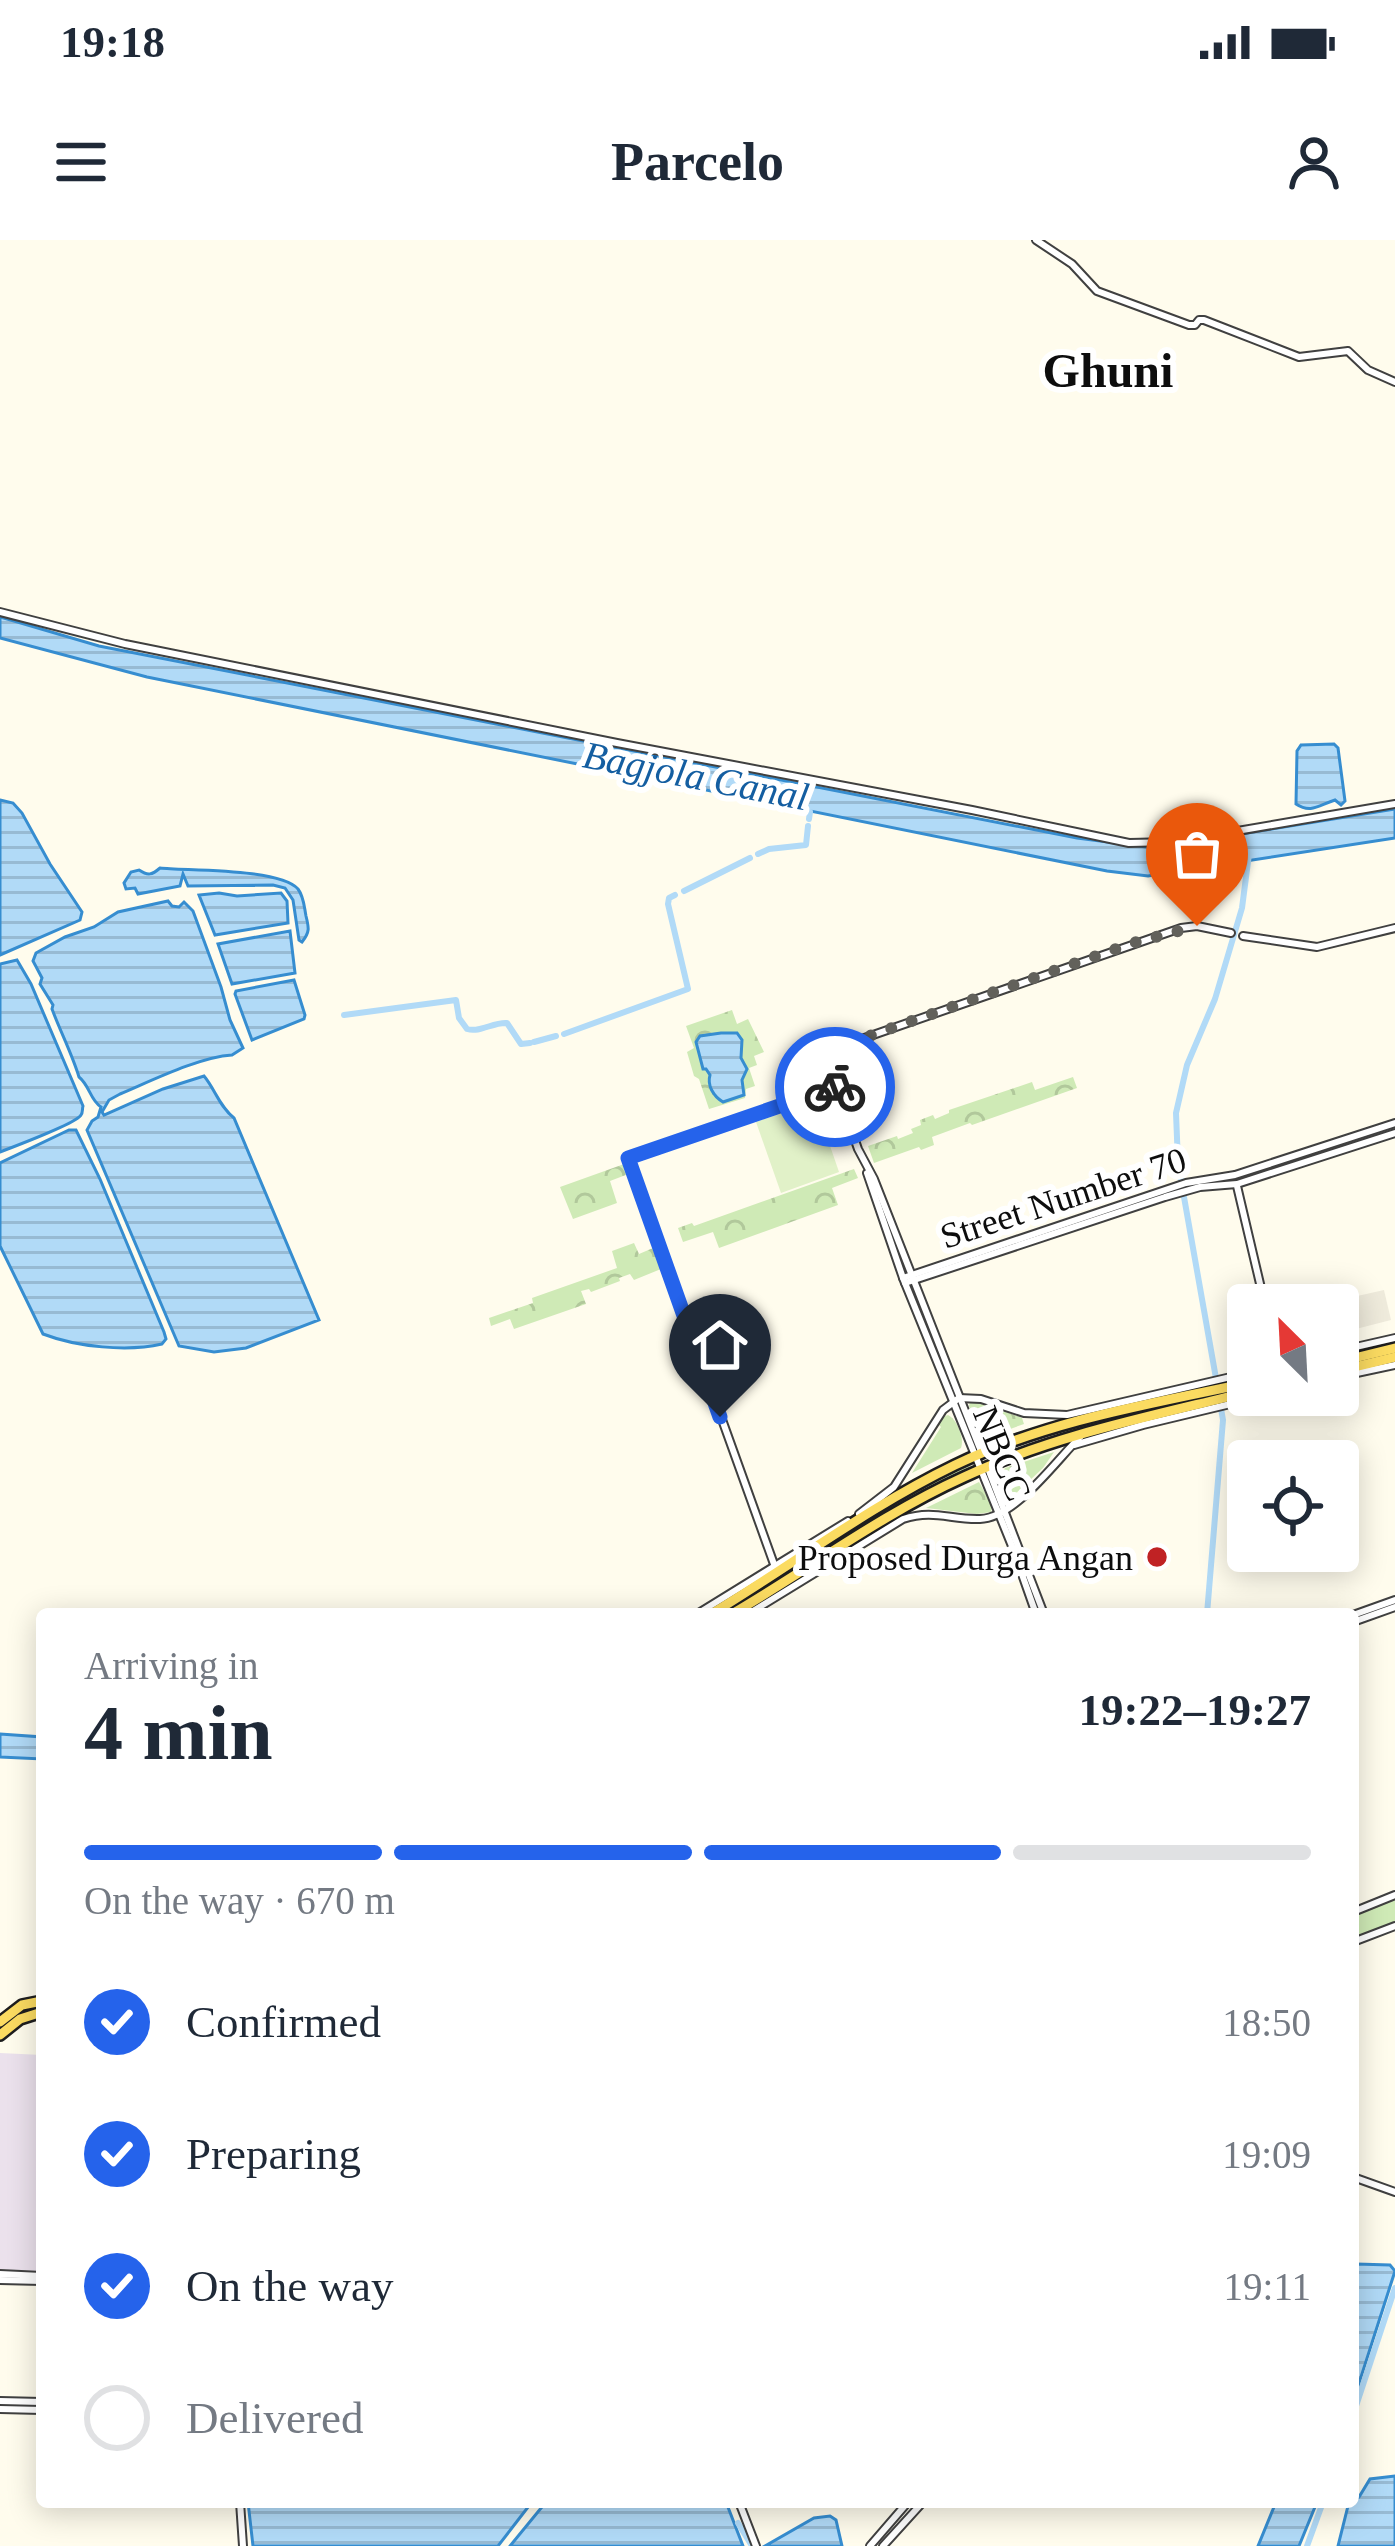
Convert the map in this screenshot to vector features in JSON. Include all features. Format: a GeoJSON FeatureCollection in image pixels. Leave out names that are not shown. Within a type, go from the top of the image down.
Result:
{"type":"FeatureCollection","features":[{"type":"Feature","properties":{"kind":"main road"},"geometry":{"type":"LineString","coordinates":[[1359,1364],[1393,1355]]}},
{"type":"Feature","properties":{"kind":"main road"},"geometry":{"type":"LineString","coordinates":[[721,1608],[905,1492],[978,1455],[1099,1413],[1225,1392]]}},
{"type":"Feature","properties":{"kind":"main road"},"geometry":{"type":"LineString","coordinates":[[742,1608],[908,1505],[983,1468],[1207,1396]]}},
{"type":"Feature","properties":{"kind":"main road"},"geometry":{"type":"LineString","coordinates":[[0,2022],[36,2002]]}},
{"type":"Feature","properties":{"kind":"main road"},"geometry":{"type":"LineString","coordinates":[[0,2035],[20,2019],[36,2014]]}},
{"type":"Feature","properties":{"kind":"street"},"geometry":{"type":"LineString","coordinates":[[1036,240],[1072,264],[1097,291],[1132,305],[1189,325],[1204,320],[1299,357],[1348,351],[1364,367],[1395,382]]}},
{"type":"Feature","properties":{"kind":"street"},"geometry":{"type":"LineString","coordinates":[[0,612],[125,644],[1138,844],[1395,804]]}},
{"type":"Feature","properties":{"kind":"street"},"geometry":{"type":"LineString","coordinates":[[907,1279],[824,1052],[1185,927],[1231,933]]}},
{"type":"Feature","properties":{"kind":"street"},"geometry":{"type":"LineString","coordinates":[[1244,936],[1317,946],[1395,928]]}},
{"type":"Feature","properties":{"kind":"street"},"geometry":{"type":"LineString","coordinates":[[775,1567],[628,1158],[836,1087]]}},
{"type":"Feature","properties":{"kind":"street"},"geometry":{"type":"LineString","coordinates":[[1236,1180],[1395,1123]]}},
{"type":"Feature","properties":{"kind":"street"},"geometry":{"type":"LineString","coordinates":[[1236,1180],[1395,1133]]}},
{"type":"Feature","properties":{"kind":"street"},"geometry":{"type":"LineString","coordinates":[[1236,1180],[1260,1284]]}},
{"type":"Feature","properties":{"kind":"street","name":"Street Number 70"},"geometry":{"type":"LineString","coordinates":[[956,1400],[907,1279],[1187,1187],[1236,1180]]}},
{"type":"Feature","properties":{"kind":"street","name":"NBCC"},"geometry":{"type":"LineString","coordinates":[[907,1279],[1038,1608]]}},
{"type":"Feature","properties":{"kind":"street"},"geometry":{"type":"LineString","coordinates":[[1359,1346],[1395,1338]]}},
{"type":"Feature","properties":{"kind":"street"},"geometry":{"type":"LineString","coordinates":[[1070,1447],[1225,1392]]}},
{"type":"Feature","properties":{"kind":"street"},"geometry":{"type":"LineString","coordinates":[[707,1608],[887,1493],[943,1409],[956,1400],[981,1399],[1043,1415],[1099,1413]]}},
{"type":"Feature","properties":{"kind":"street"},"geometry":{"type":"LineString","coordinates":[[758,1608],[904,1520],[927,1513],[978,1519],[1003,1512],[1085,1432]]}},
{"type":"Feature","properties":{"kind":"street"},"geometry":{"type":"LineString","coordinates":[[1359,1616],[1395,1603]]}},
{"type":"Feature","properties":{"kind":"street"},"geometry":{"type":"LineString","coordinates":[[1359,1910],[1395,1895]]}},
{"type":"Feature","properties":{"kind":"street"},"geometry":{"type":"LineString","coordinates":[[1359,1940],[1395,1926]]}},
{"type":"Feature","properties":{"kind":"street"},"geometry":{"type":"LineString","coordinates":[[1359,2179],[1395,2192]]}},
{"type":"Feature","properties":{"kind":"street"},"geometry":{"type":"LineString","coordinates":[[0,2277],[36,2278]]}},
{"type":"Feature","properties":{"kind":"street"},"geometry":{"type":"LineString","coordinates":[[0,2405],[36,2406]]}},
{"type":"Feature","properties":{"kind":"street"},"geometry":{"type":"LineString","coordinates":[[240,2508],[243,2546]]}},
{"type":"Feature","properties":{"kind":"street"},"geometry":{"type":"LineString","coordinates":[[741,2508],[756,2546]]}},
{"type":"Feature","properties":{"kind":"street"},"geometry":{"type":"LineString","coordinates":[[870,2546],[903,2508]]}},
{"type":"Feature","properties":{"kind":"street"},"geometry":{"type":"LineString","coordinates":[[884,2546],[917,2508]]}},
{"type":"Feature","properties":{"kind":"shaded area"},"geometry":{"type":"Polygon","coordinates":[[[1384,1290],[1391,1320],[1359,1328],[1359,1296],[1384,1290]]]}},
{"type":"Feature","properties":{"kind":"shaded area"},"geometry":{"type":"Polygon","coordinates":[[[0,2053],[36,2055],[36,2274],[0,2273],[0,2053]]]}},
{"type":"Feature","properties":{"kind":"green space"},"geometry":{"type":"Polygon","coordinates":[[[732,1010],[737,1024],[748,1019],[764,1052],[754,1056],[757,1065],[749,1068],[755,1086],[746,1089],[745,1098],[709,1109],[687,1052],[694,1048],[686,1026],[732,1010]]]}},
{"type":"Feature","properties":{"kind":"green space"},"geometry":{"type":"Polygon","coordinates":[[[1073,1077],[1077,1088],[932,1137],[934,1145],[874,1163],[868,1146],[913,1133],[911,1129],[921,1125],[920,1120],[933,1115],[935,1119],[1032,1082],[1035,1090],[1073,1077]]]}},
{"type":"Feature","properties":{"kind":"green space"},"geometry":{"type":"Polygon","coordinates":[[[815,1102],[839,1172],[781,1193],[756,1122],[815,1102]]]}},
{"type":"Feature","properties":{"kind":"green space"},"geometry":{"type":"Polygon","coordinates":[[[627,1163],[631,1173],[610,1181],[617,1203],[573,1219],[560,1187],[627,1163]]]}},
{"type":"Feature","properties":{"kind":"green space"},"geometry":{"type":"Polygon","coordinates":[[[854,1169],[858,1178],[832,1188],[838,1205],[719,1248],[713,1232],[683,1242],[678,1228],[854,1169]]]}},
{"type":"Feature","properties":{"kind":"green space"},"geometry":{"type":"Polygon","coordinates":[[[634,1243],[639,1254],[653,1248],[661,1269],[634,1280],[630,1274],[591,1292],[581,1291],[586,1304],[514,1329],[510,1319],[491,1326],[489,1318],[533,1303],[532,1298],[617,1268],[612,1251],[634,1243]]]}},
{"type":"Feature","properties":{"kind":"green space"},"geometry":{"type":"Polygon","coordinates":[[[970,1402],[1022,1418],[1024,1424],[982,1439],[970,1402]]]}},
{"type":"Feature","properties":{"kind":"green space"},"geometry":{"type":"Polygon","coordinates":[[[948,1415],[959,1430],[961,1448],[912,1473],[941,1427],[940,1418],[948,1415]]]}},
{"type":"Feature","properties":{"kind":"green space"},"geometry":{"type":"Polygon","coordinates":[[[1054,1452],[1010,1499],[1000,1479],[1005,1468],[1054,1452]]]}},
{"type":"Feature","properties":{"kind":"green space"},"geometry":{"type":"Polygon","coordinates":[[[968,1463],[970,1467],[925,1489],[737,1608],[726,1608],[878,1512],[968,1463]]]}},
{"type":"Feature","properties":{"kind":"green space"},"geometry":{"type":"Polygon","coordinates":[[[979,1482],[991,1512],[926,1508],[979,1482]]]}},
{"type":"Feature","properties":{"kind":"green space"},"geometry":{"type":"Polygon","coordinates":[[[1395,1899],[1395,1922],[1359,1936],[1359,1913],[1395,1899]]]}},
{"type":"Feature","properties":{"kind":"water","name":"Bagjola Canal"},"geometry":{"type":"Polygon","coordinates":[[[0,617],[99,646],[1077,838],[1154,848],[1395,809],[1395,838],[1148,876],[1107,871],[147,677],[0,638],[0,617]]]}},
{"type":"Feature","properties":{"kind":"water"},"geometry":{"type":"Polygon","coordinates":[[[1334,744],[1345,801],[1301,807],[1296,804],[1297,751],[1301,745],[1334,744]]]}},
{"type":"Feature","properties":{"kind":"water"},"geometry":{"type":"Polygon","coordinates":[[[0,800],[13,803],[22,813],[82,912],[80,920],[0,955],[0,800]]]}},
{"type":"Feature","properties":{"kind":"water"},"geometry":{"type":"Polygon","coordinates":[[[160,868],[253,874],[288,882],[303,898],[306,935],[299,940],[293,900],[285,888],[188,886],[183,874],[180,886],[138,894],[135,888],[126,889],[124,883],[131,872],[150,874],[160,868]]]}},
{"type":"Feature","properties":{"kind":"water"},"geometry":{"type":"Polygon","coordinates":[[[281,893],[287,901],[288,923],[215,935],[199,895],[281,893]]]}},
{"type":"Feature","properties":{"kind":"water"},"geometry":{"type":"Polygon","coordinates":[[[168,901],[179,907],[184,902],[193,911],[243,1048],[120,1094],[102,1112],[204,1076],[234,1118],[319,1320],[246,1348],[214,1352],[179,1346],[87,1130],[101,1107],[79,1077],[33,961],[36,953],[118,912],[168,901]]]}},
{"type":"Feature","properties":{"kind":"water"},"geometry":{"type":"Polygon","coordinates":[[[290,931],[295,973],[232,984],[218,944],[290,931]]]}},
{"type":"Feature","properties":{"kind":"water"},"geometry":{"type":"Polygon","coordinates":[[[17,960],[83,1106],[81,1115],[68,1123],[0,1152],[0,964],[17,960]]]}},
{"type":"Feature","properties":{"kind":"water"},"geometry":{"type":"Polygon","coordinates":[[[294,980],[304,1019],[252,1040],[236,991],[294,980]]]}},
{"type":"Feature","properties":{"kind":"water"},"geometry":{"type":"Polygon","coordinates":[[[737,1033],[747,1069],[742,1080],[744,1095],[723,1102],[712,1090],[696,1042],[700,1036],[737,1033]]]}},
{"type":"Feature","properties":{"kind":"water"},"geometry":{"type":"Polygon","coordinates":[[[76,1130],[100,1179],[164,1332],[162,1344],[102,1347],[43,1334],[0,1246],[0,1163],[76,1130]]]}},
{"type":"Feature","properties":{"kind":"water"},"geometry":{"type":"Polygon","coordinates":[[[0,1734],[36,1737],[36,1759],[0,1757],[0,1734]]]}},
{"type":"Feature","properties":{"kind":"water"},"geometry":{"type":"Polygon","coordinates":[[[1359,2264],[1390,2265],[1395,2271],[1359,2383],[1359,2264]]]}},
{"type":"Feature","properties":{"kind":"water"},"geometry":{"type":"Polygon","coordinates":[[[1395,2476],[1395,2546],[1338,2546],[1348,2508],[1359,2508],[1359,2497],[1370,2479],[1395,2476]]]}},
{"type":"Feature","properties":{"kind":"water"},"geometry":{"type":"Polygon","coordinates":[[[249,2508],[527,2508],[498,2546],[253,2546],[249,2508]]]}},
{"type":"Feature","properties":{"kind":"water"},"geometry":{"type":"Polygon","coordinates":[[[541,2508],[728,2508],[743,2546],[510,2546],[541,2508]]]}},
{"type":"Feature","properties":{"kind":"water"},"geometry":{"type":"Polygon","coordinates":[[[1274,2508],[1315,2508],[1299,2546],[1258,2546],[1274,2508]]]}},
{"type":"Feature","properties":{"kind":"water"},"geometry":{"type":"Polygon","coordinates":[[[814,2518],[836,2520],[842,2546],[765,2546],[814,2518]]]}},
{"type":"Feature","properties":{"kind":"waterway","name":"Bagjola Canal"},"geometry":{"type":"LineString","coordinates":[[809,819],[810,812]]}},
{"type":"Feature","properties":{"kind":"waterway","name":"Bagjola Canal"},"geometry":{"type":"LineString","coordinates":[[758,854],[806,845],[808,826]]}},
{"type":"Feature","properties":{"kind":"waterway"},"geometry":{"type":"LineString","coordinates":[[1217,1384],[1178,1163],[1176,1113],[1187,1065],[1215,999],[1242,908],[1249,854]]}},
{"type":"Feature","properties":{"kind":"waterway"},"geometry":{"type":"LineString","coordinates":[[684,891],[750,858]]}},
{"type":"Feature","properties":{"kind":"waterway"},"geometry":{"type":"LineString","coordinates":[[564,1034],[688,989],[668,904],[675,895]]}},
{"type":"Feature","properties":{"kind":"waterway"},"geometry":{"type":"LineString","coordinates":[[344,1015],[456,1000],[467,1029],[507,1023],[521,1044],[530,1043]]}},
{"type":"Feature","properties":{"kind":"waterway"},"geometry":{"type":"LineString","coordinates":[[534,1042],[556,1036]]}},
{"type":"Feature","properties":{"kind":"waterway"},"geometry":{"type":"LineString","coordinates":[[1207,1608],[1223,1420],[1220,1403]]}},
{"type":"Feature","properties":{"kind":"waterway"},"geometry":{"type":"LineString","coordinates":[[1359,2397],[1395,2288]]}},
{"type":"Feature","properties":{"kind":"waterway"},"geometry":{"type":"LineString","coordinates":[[1307,2546],[1321,2508]]}},
{"type":"Feature","properties":{"kind":"waterway"},"geometry":{"type":"LineString","coordinates":[[738,2523],[752,2546]]}},
{"type":"Feature","properties":{"kind":"way so far"},"geometry":{"type":"LineString","coordinates":[[835,1087],[824,1052],[1133,943],[1197,926]]}},
{"type":"Feature","properties":{"kind":"place","name":"Proposed Durga Angan"},"geometry":{"type":"Point","coordinates":[1157,1557]}},
{"type":"Feature","properties":{"kind":"district","name":"Ghuni"},"geometry":{"type":"Point","coordinates":[1108,370]}},
{"type":"Feature","properties":{"kind":"route"},"geometry":{"type":"LineString","coordinates":[[720,1417],[628,1158],[835,1087]]}}]}
